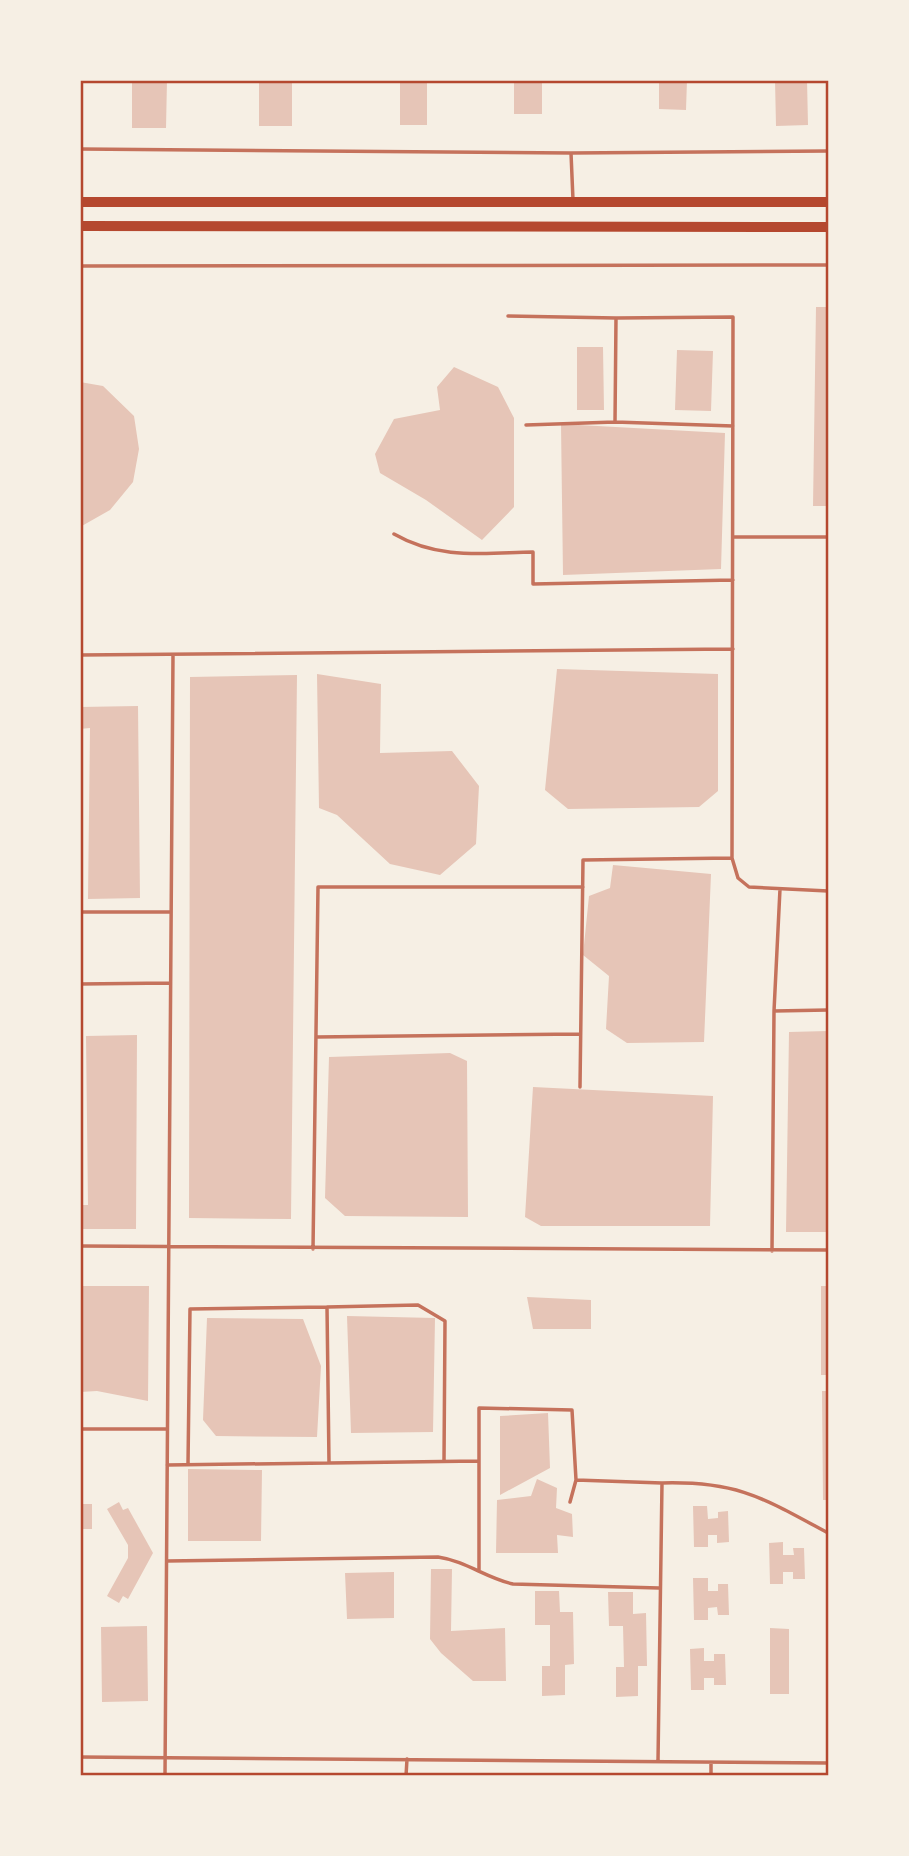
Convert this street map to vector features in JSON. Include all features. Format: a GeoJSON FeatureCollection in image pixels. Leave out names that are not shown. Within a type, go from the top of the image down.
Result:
{"type":"FeatureCollection","features":[{"type":"Feature","properties":{"kind":"main road"},"geometry":{"type":"LineString","coordinates":[[80,202],[828,202]]}},
{"type":"Feature","properties":{"kind":"main road"},"geometry":{"type":"LineString","coordinates":[[80,226],[828,227]]}},
{"type":"Feature","properties":{"kind":"lane"},"geometry":{"type":"LineString","coordinates":[[80,149],[571,153],[828,151]]}},
{"type":"Feature","properties":{"kind":"lane"},"geometry":{"type":"LineString","coordinates":[[571,153],[573,202]]}},
{"type":"Feature","properties":{"kind":"lane"},"geometry":{"type":"LineString","coordinates":[[80,266],[828,265]]}},
{"type":"Feature","properties":{"kind":"lane"},"geometry":{"type":"LineString","coordinates":[[508,316],[733,317],[732,859],[738,878],[749,887],[828,891]]}},
{"type":"Feature","properties":{"kind":"lane"},"geometry":{"type":"LineString","coordinates":[[615,422],[616,318]]}},
{"type":"Feature","properties":{"kind":"lane"},"geometry":{"type":"LineString","coordinates":[[526,425],[615,422],[733,426]]}},
{"type":"Feature","properties":{"kind":"lane"},"geometry":{"type":"LineString","coordinates":[[394,534],[415,546],[440,553],[533,552],[533,584],[733,580]]}},
{"type":"Feature","properties":{"kind":"lane"},"geometry":{"type":"LineString","coordinates":[[733,537],[828,537]]}},
{"type":"Feature","properties":{"kind":"lane"},"geometry":{"type":"LineString","coordinates":[[80,655],[733,649]]}},
{"type":"Feature","properties":{"kind":"lane"},"geometry":{"type":"LineString","coordinates":[[165,1776],[173,655]]}},
{"type":"Feature","properties":{"kind":"lane"},"geometry":{"type":"LineString","coordinates":[[580,1087],[583,860],[732,859]]}},
{"type":"Feature","properties":{"kind":"lane"},"geometry":{"type":"LineString","coordinates":[[313,1249],[318,887],[583,887]]}},
{"type":"Feature","properties":{"kind":"lane"},"geometry":{"type":"LineString","coordinates":[[772,1251],[774,1011],[780,889]]}},
{"type":"Feature","properties":{"kind":"lane"},"geometry":{"type":"LineString","coordinates":[[80,912],[170,912]]}},
{"type":"Feature","properties":{"kind":"lane"},"geometry":{"type":"LineString","coordinates":[[80,984],[170,983]]}},
{"type":"Feature","properties":{"kind":"lane"},"geometry":{"type":"LineString","coordinates":[[774,1011],[828,1010]]}},
{"type":"Feature","properties":{"kind":"lane"},"geometry":{"type":"LineString","coordinates":[[316,1037],[581,1034]]}},
{"type":"Feature","properties":{"kind":"lane"},"geometry":{"type":"LineString","coordinates":[[80,1247],[828,1250]]}},
{"type":"Feature","properties":{"kind":"lane"},"geometry":{"type":"LineString","coordinates":[[188,1464],[190,1308],[418,1306],[445,1321],[444,1461]]}},
{"type":"Feature","properties":{"kind":"lane"},"geometry":{"type":"LineString","coordinates":[[327,1307],[329,1463]]}},
{"type":"Feature","properties":{"kind":"lane"},"geometry":{"type":"LineString","coordinates":[[479,1570],[479,1408],[572,1410],[576,1480],[570,1502]]}},
{"type":"Feature","properties":{"kind":"lane"},"geometry":{"type":"LineString","coordinates":[[80,1429],[167,1429]]}},
{"type":"Feature","properties":{"kind":"lane"},"geometry":{"type":"LineString","coordinates":[[167,1465],[479,1461]]}},
{"type":"Feature","properties":{"kind":"lane"},"geometry":{"type":"LineString","coordinates":[[576,1480],[705,1482],[737,1488],[828,1533]]}},
{"type":"Feature","properties":{"kind":"lane"},"geometry":{"type":"LineString","coordinates":[[658,1761],[662,1483]]}},
{"type":"Feature","properties":{"kind":"lane"},"geometry":{"type":"LineString","coordinates":[[167,1561],[438,1557],[458,1560],[495,1580],[513,1584],[659,1588]]}},
{"type":"Feature","properties":{"kind":"lane"},"geometry":{"type":"LineString","coordinates":[[80,1757],[828,1763]]}},
{"type":"Feature","properties":{"kind":"lane"},"geometry":{"type":"LineString","coordinates":[[406,1776],[407,1759]]}},
{"type":"Feature","properties":{"kind":"lane"},"geometry":{"type":"LineString","coordinates":[[711,1763],[711,1776]]}},
{"type":"Feature","properties":{"kind":"building"},"geometry":{"type":"Polygon","coordinates":[[[132,80],[167,80],[166,128],[132,128],[132,80]]]}},
{"type":"Feature","properties":{"kind":"building"},"geometry":{"type":"Polygon","coordinates":[[[259,80],[292,80],[292,126],[259,126],[259,80]]]}},
{"type":"Feature","properties":{"kind":"building"},"geometry":{"type":"Polygon","coordinates":[[[400,80],[427,80],[427,125],[400,125],[400,80]]]}},
{"type":"Feature","properties":{"kind":"building"},"geometry":{"type":"Polygon","coordinates":[[[514,80],[542,80],[542,114],[514,114],[514,80]]]}},
{"type":"Feature","properties":{"kind":"building"},"geometry":{"type":"Polygon","coordinates":[[[659,80],[687,80],[686,110],[659,109],[659,80]]]}},
{"type":"Feature","properties":{"kind":"building"},"geometry":{"type":"Polygon","coordinates":[[[775,80],[807,80],[808,125],[776,126],[775,80]]]}},
{"type":"Feature","properties":{"kind":"building"},"geometry":{"type":"Polygon","coordinates":[[[816,307],[828,307],[828,506],[813,506],[816,307]]]}},
{"type":"Feature","properties":{"kind":"building"},"geometry":{"type":"Polygon","coordinates":[[[577,347],[603,347],[604,410],[577,410],[577,347]]]}},
{"type":"Feature","properties":{"kind":"building"},"geometry":{"type":"Polygon","coordinates":[[[677,350],[713,351],[711,411],[675,410],[677,350]]]}},
{"type":"Feature","properties":{"kind":"building"},"geometry":{"type":"Polygon","coordinates":[[[454,367],[498,387],[514,418],[514,507],[482,540],[426,500],[380,473],[375,454],[394,419],[440,410],[437,387],[454,367]]]}},
{"type":"Feature","properties":{"kind":"building"},"geometry":{"type":"Polygon","coordinates":[[[80,382],[103,386],[134,416],[139,449],[133,482],[110,510],[80,527],[80,382]]]}},
{"type":"Feature","properties":{"kind":"building"},"geometry":{"type":"Polygon","coordinates":[[[561,424],[725,433],[721,569],[563,575],[561,424]]]}},
{"type":"Feature","properties":{"kind":"building"},"geometry":{"type":"Polygon","coordinates":[[[557,669],[718,674],[718,791],[699,807],[568,809],[545,790],[557,669]]]}},
{"type":"Feature","properties":{"kind":"building"},"geometry":{"type":"Polygon","coordinates":[[[317,674],[381,684],[380,753],[452,751],[479,786],[476,844],[440,875],[390,864],[337,815],[319,808],[317,674]]]}},
{"type":"Feature","properties":{"kind":"building"},"geometry":{"type":"Polygon","coordinates":[[[297,675],[291,1219],[189,1218],[190,677],[297,675]]]}},
{"type":"Feature","properties":{"kind":"building"},"geometry":{"type":"Polygon","coordinates":[[[138,706],[140,898],[88,899],[90,728],[80,729],[80,707],[138,706]]]}},
{"type":"Feature","properties":{"kind":"building"},"geometry":{"type":"Polygon","coordinates":[[[613,865],[711,874],[704,1042],[627,1043],[606,1029],[609,976],[583,955],[589,896],[610,888],[613,865]]]}},
{"type":"Feature","properties":{"kind":"building"},"geometry":{"type":"Polygon","coordinates":[[[828,1031],[828,1232],[786,1232],[789,1032],[828,1031]]]}},
{"type":"Feature","properties":{"kind":"building"},"geometry":{"type":"Polygon","coordinates":[[[137,1035],[136,1229],[80,1229],[80,1205],[88,1205],[86,1036],[137,1035]]]}},
{"type":"Feature","properties":{"kind":"building"},"geometry":{"type":"Polygon","coordinates":[[[450,1053],[467,1061],[468,1217],[345,1216],[325,1198],[329,1057],[450,1053]]]}},
{"type":"Feature","properties":{"kind":"building"},"geometry":{"type":"Polygon","coordinates":[[[533,1087],[713,1096],[710,1226],[541,1226],[525,1217],[533,1087]]]}},
{"type":"Feature","properties":{"kind":"building"},"geometry":{"type":"Polygon","coordinates":[[[80,1286],[149,1286],[148,1401],[97,1391],[80,1392],[80,1286]]]}},
{"type":"Feature","properties":{"kind":"building"},"geometry":{"type":"Polygon","coordinates":[[[821,1286],[828,1286],[828,1375],[821,1375],[821,1286]]]}},
{"type":"Feature","properties":{"kind":"building"},"geometry":{"type":"Polygon","coordinates":[[[527,1297],[591,1300],[591,1329],[533,1329],[527,1297]]]}},
{"type":"Feature","properties":{"kind":"building"},"geometry":{"type":"Polygon","coordinates":[[[347,1316],[435,1318],[433,1432],[351,1433],[347,1316]]]}},
{"type":"Feature","properties":{"kind":"building"},"geometry":{"type":"Polygon","coordinates":[[[207,1318],[303,1319],[321,1366],[317,1437],[216,1436],[203,1420],[207,1318]]]}},
{"type":"Feature","properties":{"kind":"building"},"geometry":{"type":"Polygon","coordinates":[[[822,1391],[828,1391],[828,1500],[823,1500],[822,1391]]]}},
{"type":"Feature","properties":{"kind":"building"},"geometry":{"type":"Polygon","coordinates":[[[548,1413],[550,1468],[500,1495],[500,1416],[548,1413]]]}},
{"type":"Feature","properties":{"kind":"building"},"geometry":{"type":"Polygon","coordinates":[[[188,1469],[262,1470],[261,1541],[188,1541],[188,1469]]]}},
{"type":"Feature","properties":{"kind":"building"},"geometry":{"type":"Polygon","coordinates":[[[537,1479],[557,1488],[556,1508],[572,1514],[573,1537],[557,1535],[558,1553],[496,1553],[497,1500],[531,1496],[537,1479]]]}},
{"type":"Feature","properties":{"kind":"building"},"geometry":{"type":"Polygon","coordinates":[[[119,1502],[123,1510],[128,1508],[153,1553],[128,1599],[123,1596],[119,1603],[107,1596],[128,1558],[128,1545],[107,1509],[119,1502]]]}},
{"type":"Feature","properties":{"kind":"building"},"geometry":{"type":"Polygon","coordinates":[[[80,1504],[92,1504],[92,1529],[80,1529],[80,1504]]]}},
{"type":"Feature","properties":{"kind":"building"},"geometry":{"type":"Polygon","coordinates":[[[693,1506],[707,1506],[708,1519],[718,1518],[718,1512],[728,1511],[729,1542],[717,1543],[717,1535],[708,1535],[708,1547],[694,1547],[693,1506]]]}},
{"type":"Feature","properties":{"kind":"building"},"geometry":{"type":"Polygon","coordinates":[[[783,1542],[783,1555],[794,1555],[793,1548],[804,1548],[805,1579],[793,1579],[793,1572],[783,1572],[783,1584],[770,1584],[769,1543],[783,1542]]]}},
{"type":"Feature","properties":{"kind":"building"},"geometry":{"type":"Polygon","coordinates":[[[431,1569],[452,1569],[451,1631],[505,1628],[506,1681],[473,1681],[441,1653],[430,1639],[431,1569]]]}},
{"type":"Feature","properties":{"kind":"building"},"geometry":{"type":"Polygon","coordinates":[[[394,1572],[394,1618],[347,1619],[345,1573],[394,1572]]]}},
{"type":"Feature","properties":{"kind":"building"},"geometry":{"type":"Polygon","coordinates":[[[693,1578],[708,1578],[708,1591],[718,1591],[718,1584],[728,1584],[729,1615],[718,1615],[717,1607],[708,1608],[708,1620],[694,1620],[693,1578]]]}},
{"type":"Feature","properties":{"kind":"building"},"geometry":{"type":"Polygon","coordinates":[[[535,1591],[559,1591],[560,1612],[573,1612],[574,1664],[565,1665],[565,1695],[542,1696],[542,1666],[550,1666],[550,1625],[535,1625],[535,1591]]]}},
{"type":"Feature","properties":{"kind":"building"},"geometry":{"type":"Polygon","coordinates":[[[608,1592],[633,1592],[633,1614],[646,1613],[647,1666],[638,1666],[638,1696],[616,1697],[616,1667],[624,1667],[623,1626],[609,1626],[608,1592]]]}},
{"type":"Feature","properties":{"kind":"building"},"geometry":{"type":"Polygon","coordinates":[[[147,1626],[148,1701],[102,1702],[101,1627],[147,1626]]]}},
{"type":"Feature","properties":{"kind":"building"},"geometry":{"type":"Polygon","coordinates":[[[770,1628],[789,1629],[789,1694],[770,1694],[770,1628]]]}},
{"type":"Feature","properties":{"kind":"building"},"geometry":{"type":"Polygon","coordinates":[[[704,1648],[704,1661],[714,1661],[714,1654],[725,1654],[726,1685],[714,1685],[714,1678],[704,1678],[704,1690],[691,1690],[690,1649],[704,1648]]]}}]}
